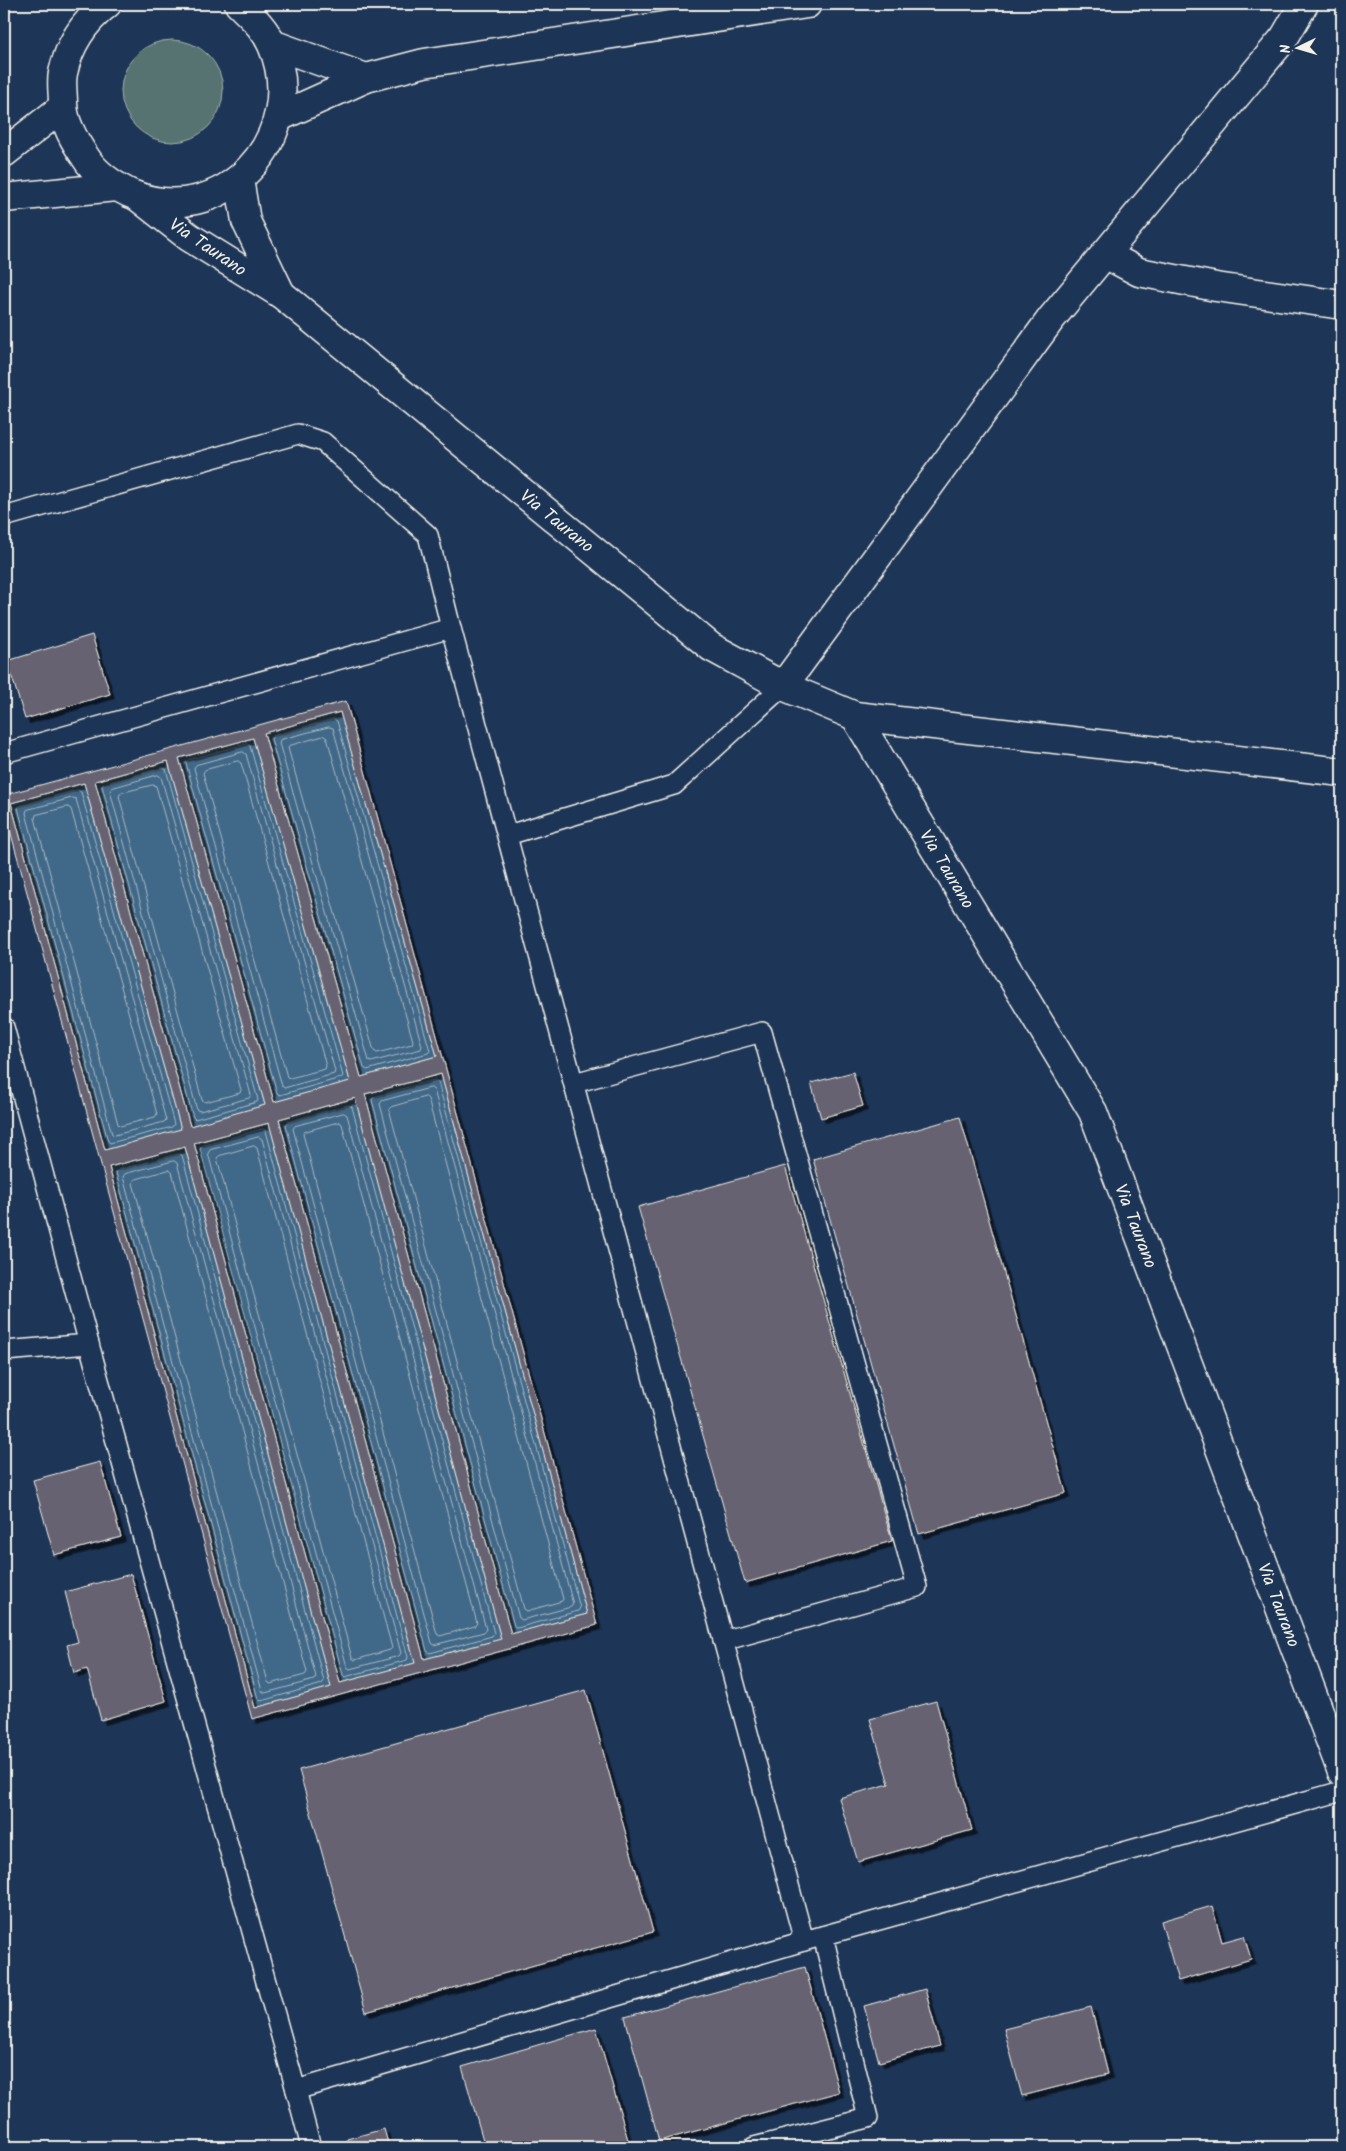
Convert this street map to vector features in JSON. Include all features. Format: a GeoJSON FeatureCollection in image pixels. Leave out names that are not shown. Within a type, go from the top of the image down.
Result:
{"type":"FeatureCollection","features":[{"type":"Feature","properties":{"kind":"street","name":"Via Taurano"},"geometry":{"type":"LineString","coordinates":[[106,4],[92,15],[74,42],[63,74],[63,106],[72,138],[91,166],[189,238],[281,294],[711,648],[783,686],[855,716],[1342,772]]}},
{"type":"Feature","properties":{"kind":"street"},"geometry":{"type":"LineString","coordinates":[[4,198],[127,192],[164,202],[191,200],[217,192],[240,179],[258,161],[271,140],[279,117],[282,80],[272,44],[257,21],[239,4]]}},
{"type":"Feature","properties":{"kind":"street"},"geometry":{"type":"LineString","coordinates":[[279,117],[366,78],[424,63],[807,4]]}},
{"type":"Feature","properties":{"kind":"street"},"geometry":{"type":"LineString","coordinates":[[783,686],[1051,319],[1284,38],[1304,4]]}},
{"type":"Feature","properties":{"kind":"street"},"geometry":{"type":"LineString","coordinates":[[272,44],[366,78]]}},
{"type":"Feature","properties":{"kind":"street"},"geometry":{"type":"LineString","coordinates":[[4,153],[63,106]]}},
{"type":"Feature","properties":{"kind":"street","name":"Via Taurano"},"geometry":{"type":"LineString","coordinates":[[240,179],[246,221],[281,294]]}},
{"type":"Feature","properties":{"kind":"street"},"geometry":{"type":"LineString","coordinates":[[1105,254],[1139,272],[1216,287],[1342,304]]}},
{"type":"Feature","properties":{"kind":"street","name":"Via Taurano"},"geometry":{"type":"LineString","coordinates":[[855,716],[1093,1112],[1342,1772]]}},
{"type":"Feature","properties":{"kind":"lane"},"geometry":{"type":"LineString","coordinates":[[4,517],[298,434],[324,442],[428,535],[451,628],[804,1941]]}},
{"type":"Feature","properties":{"kind":"lane"},"geometry":{"type":"LineString","coordinates":[[4,754],[451,628]]}},
{"type":"Feature","properties":{"kind":"lane"},"geometry":{"type":"LineString","coordinates":[[508,836],[674,785],[783,686]]}},
{"type":"Feature","properties":{"kind":"lane"},"geometry":{"type":"LineString","coordinates":[[4,1027],[89,1344],[311,2147]]}},
{"type":"Feature","properties":{"kind":"lane"},"geometry":{"type":"LineString","coordinates":[[574,1083],[762,1032],[917,1587],[723,1641]]}},
{"type":"Feature","properties":{"kind":"lane"},"geometry":{"type":"LineString","coordinates":[[4,1351],[89,1344]]}},
{"type":"Feature","properties":{"kind":"lane"},"geometry":{"type":"LineString","coordinates":[[296,2090],[804,1941],[1342,1791]]}},
{"type":"Feature","properties":{"kind":"lane"},"geometry":{"type":"LineString","coordinates":[[754,2147],[868,2118],[823,1936]]}},
{"type":"Feature","properties":{"kind":"green space"},"geometry":{"type":"Polygon","coordinates":[[[172,40],[182,41],[201,48],[215,62],[222,81],[222,101],[215,120],[201,134],[182,141],[172,142],[162,141],[143,134],[129,120],[122,101],[121,91],[122,81],[129,62],[143,48],[162,41],[172,40]]]}},
{"type":"Feature","properties":{"kind":"water"},"geometry":{"type":"Polygon","coordinates":[[[340,712],[437,1056],[361,1077],[264,733],[340,712]]]}},
{"type":"Feature","properties":{"kind":"water"},"geometry":{"type":"Polygon","coordinates":[[[253,738],[350,1081],[274,1102],[179,758],[253,738]]]}},
{"type":"Feature","properties":{"kind":"water"},"geometry":{"type":"Polygon","coordinates":[[[168,761],[265,1105],[190,1126],[95,781],[168,761]]]}},
{"type":"Feature","properties":{"kind":"water"},"geometry":{"type":"Polygon","coordinates":[[[84,783],[181,1129],[105,1150],[11,803],[84,783]]]}},
{"type":"Feature","properties":{"kind":"water"},"geometry":{"type":"Polygon","coordinates":[[[441,1074],[587,1614],[511,1634],[365,1094],[441,1074]]]}},
{"type":"Feature","properties":{"kind":"water"},"geometry":{"type":"Polygon","coordinates":[[[355,1098],[501,1639],[424,1659],[279,1119],[355,1098]]]}},
{"type":"Feature","properties":{"kind":"water"},"geometry":{"type":"Polygon","coordinates":[[[269,1123],[415,1663],[340,1683],[194,1143],[269,1123]]]}},
{"type":"Feature","properties":{"kind":"water"},"geometry":{"type":"Polygon","coordinates":[[[185,1147],[331,1687],[255,1708],[109,1167],[185,1147]]]}},
{"type":"Feature","properties":{"kind":"building"},"geometry":{"type":"Polygon","coordinates":[[[92,635],[110,694],[25,719],[7,661],[92,635]]]}},
{"type":"Feature","properties":{"kind":"building"},"geometry":{"type":"Polygon","coordinates":[[[346,701],[597,1625],[252,1719],[4,808],[4,795],[346,701]],[[340,712],[264,733],[361,1077],[437,1056],[340,712]],[[253,738],[179,758],[274,1102],[350,1081],[253,738]],[[168,761],[95,781],[190,1126],[265,1105],[168,761]],[[84,783],[11,803],[105,1150],[181,1129],[84,783]],[[441,1074],[365,1094],[511,1634],[587,1614],[441,1074]],[[355,1098],[279,1119],[424,1659],[501,1639],[355,1098]],[[269,1123],[194,1143],[340,1683],[415,1663],[269,1123]],[[185,1147],[109,1167],[255,1708],[331,1687],[185,1147]]]}},
{"type":"Feature","properties":{"kind":"building"},"geometry":{"type":"Polygon","coordinates":[[[853,1072],[863,1106],[821,1118],[811,1083],[853,1072]]]}},
{"type":"Feature","properties":{"kind":"building"},"geometry":{"type":"Polygon","coordinates":[[[960,1117],[1066,1493],[919,1534],[813,1159],[960,1117]]]}},
{"type":"Feature","properties":{"kind":"building"},"geometry":{"type":"Polygon","coordinates":[[[785,1166],[892,1541],[745,1583],[638,1207],[785,1166]]]}},
{"type":"Feature","properties":{"kind":"building"},"geometry":{"type":"Polygon","coordinates":[[[100,1462],[121,1537],[54,1555],[33,1480],[100,1462]]]}},
{"type":"Feature","properties":{"kind":"building"},"geometry":{"type":"Polygon","coordinates":[[[131,1574],[166,1701],[101,1720],[87,1669],[74,1673],[67,1645],[78,1642],[65,1592],[131,1574]]]}},
{"type":"Feature","properties":{"kind":"building"},"geometry":{"type":"Polygon","coordinates":[[[586,1690],[653,1932],[366,2012],[299,1770],[586,1690]]]}},
{"type":"Feature","properties":{"kind":"building"},"geometry":{"type":"Polygon","coordinates":[[[936,1701],[972,1830],[858,1862],[839,1798],[889,1784],[870,1719],[936,1701]]]}},
{"type":"Feature","properties":{"kind":"building"},"geometry":{"type":"Polygon","coordinates":[[[1212,1906],[1222,1942],[1244,1936],[1251,1959],[1178,1981],[1161,1921],[1212,1906]]]}},
{"type":"Feature","properties":{"kind":"building"},"geometry":{"type":"Polygon","coordinates":[[[805,1967],[839,2092],[659,2141],[625,2017],[805,1967]]]}},
{"type":"Feature","properties":{"kind":"building"},"geometry":{"type":"Polygon","coordinates":[[[925,1989],[940,2046],[879,2062],[864,2006],[925,1989]]]}},
{"type":"Feature","properties":{"kind":"building"},"geometry":{"type":"Polygon","coordinates":[[[1091,2007],[1108,2074],[1022,2096],[1004,2029],[1091,2007]]]}},
{"type":"Feature","properties":{"kind":"building"},"geometry":{"type":"Polygon","coordinates":[[[596,2028],[630,2147],[485,2147],[462,2067],[596,2028]]]}},
{"type":"Feature","properties":{"kind":"building"},"geometry":{"type":"Polygon","coordinates":[[[384,2129],[389,2147],[350,2147],[347,2139],[384,2129]]]}}]}
